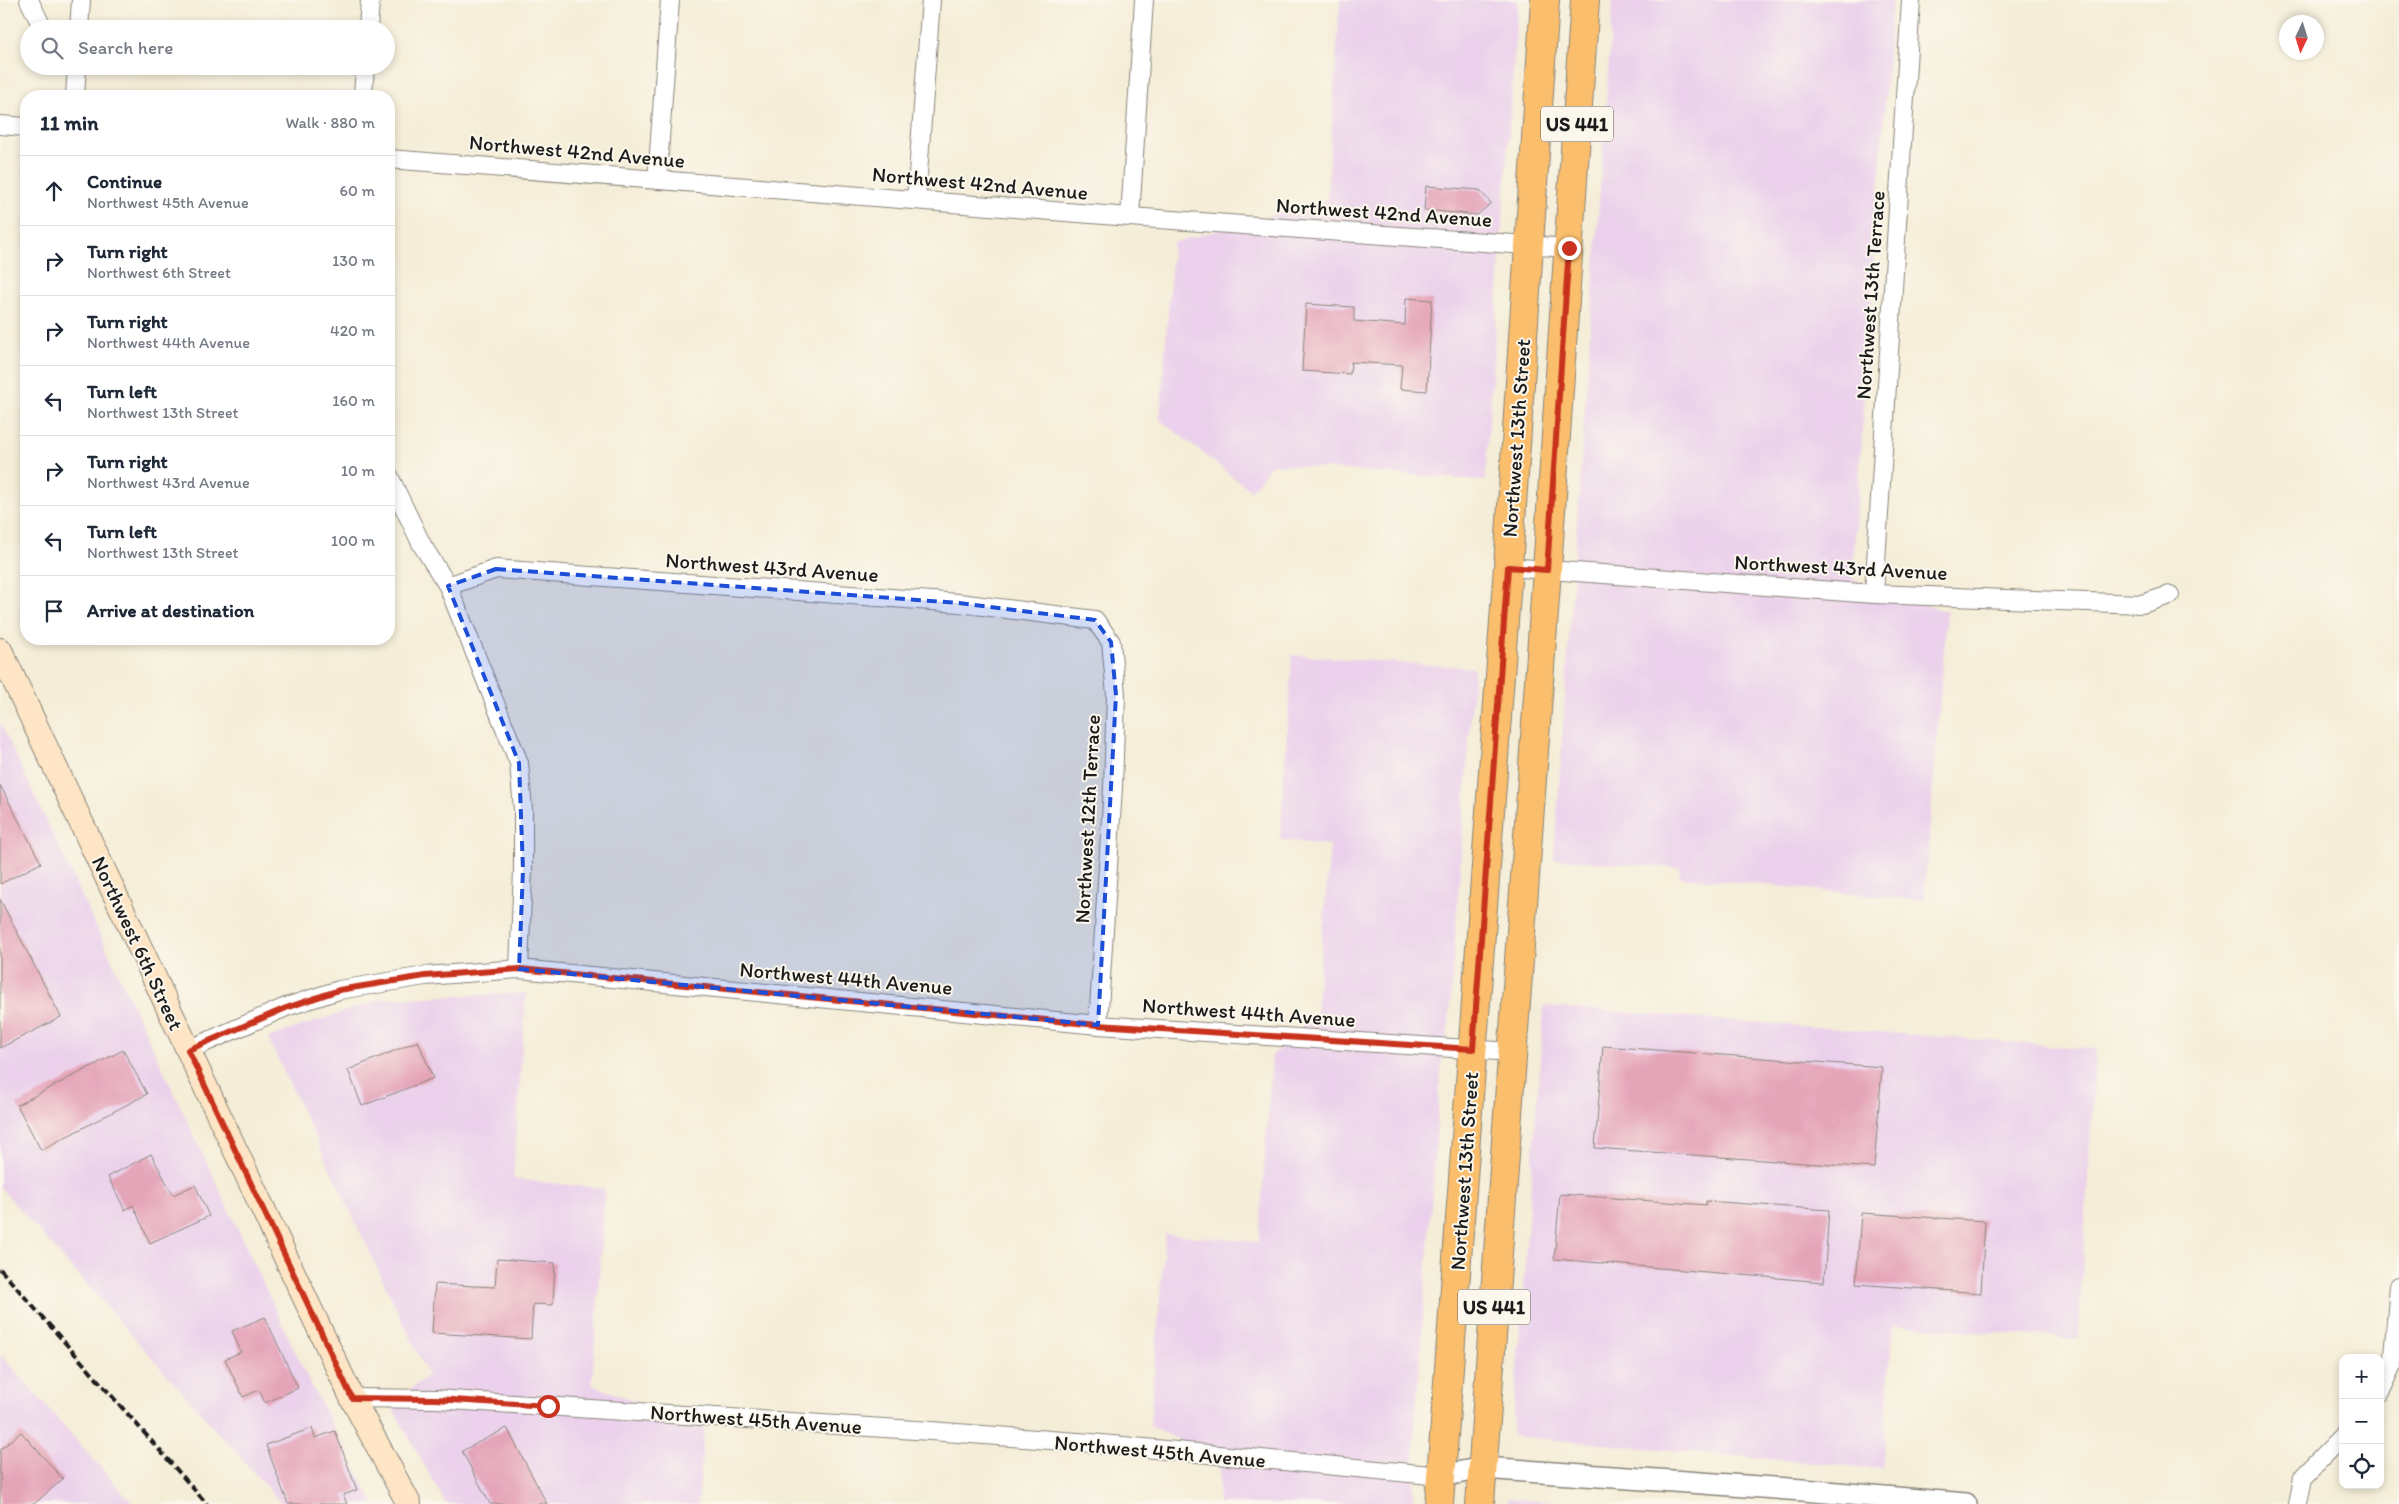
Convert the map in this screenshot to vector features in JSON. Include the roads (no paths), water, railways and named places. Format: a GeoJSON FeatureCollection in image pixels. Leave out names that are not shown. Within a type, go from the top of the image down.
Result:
{"type":"FeatureCollection","features":[{"type":"Feature","properties":{"kind":"main road","name":"Northwest 13th Street"},"geometry":{"type":"LineString","coordinates":[[1439,1504],[1508,567],[1545,0]]}},
{"type":"Feature","properties":{"kind":"main road","name":"Northwest 13th Street"},"geometry":{"type":"LineString","coordinates":[[1480,1504],[1547,570],[1585,0]]}},
{"type":"Feature","properties":{"kind":"main road","name":"Northwest 6th Street"},"geometry":{"type":"LineString","coordinates":[[0,650],[352,1398],[409,1504]]}},
{"type":"Feature","properties":{"kind":"street"},"geometry":{"type":"LineString","coordinates":[[29,0],[39,20]]}},
{"type":"Feature","properties":{"kind":"street"},"geometry":{"type":"LineString","coordinates":[[80,20],[81,0]]}},
{"type":"Feature","properties":{"kind":"street"},"geometry":{"type":"LineString","coordinates":[[369,20],[370,0]]}},
{"type":"Feature","properties":{"kind":"street"},"geometry":{"type":"LineString","coordinates":[[657,180],[670,0]]}},
{"type":"Feature","properties":{"kind":"street"},"geometry":{"type":"LineString","coordinates":[[916,200],[930,0]]}},
{"type":"Feature","properties":{"kind":"street"},"geometry":{"type":"LineString","coordinates":[[1130,217],[1144,0]]}},
{"type":"Feature","properties":{"kind":"street","name":"Northwest 13th Terrace"},"geometry":{"type":"LineString","coordinates":[[1874,594],[1911,0]]}},
{"type":"Feature","properties":{"kind":"street"},"geometry":{"type":"LineString","coordinates":[[73,75],[74,90]]}},
{"type":"Feature","properties":{"kind":"street"},"geometry":{"type":"LineString","coordinates":[[363,90],[364,75]]}},
{"type":"Feature","properties":{"kind":"street"},"geometry":{"type":"LineString","coordinates":[[0,125],[20,127]]}},
{"type":"Feature","properties":{"kind":"street","name":"Northwest 42nd Avenue"},"geometry":{"type":"LineString","coordinates":[[395,158],[1130,217],[1569,248]]}},
{"type":"Feature","properties":{"kind":"street"},"geometry":{"type":"LineString","coordinates":[[395,489],[422,545],[448,586],[519,763],[523,810],[524,870],[520,969]]}},
{"type":"Feature","properties":{"kind":"street","name":"Northwest 43rd Avenue"},"geometry":{"type":"LineString","coordinates":[[1508,567],[1874,594],[2142,604],[2170,595]]}},
{"type":"Feature","properties":{"kind":"street","name":"Northwest 43rd Avenue"},"geometry":{"type":"LineString","coordinates":[[448,586],[496,569],[959,603],[1095,620]]}},
{"type":"Feature","properties":{"kind":"street","name":"Northwest 12th Terrace"},"geometry":{"type":"LineString","coordinates":[[1095,620],[1111,642],[1116,695],[1113,787],[1098,1025]]}},
{"type":"Feature","properties":{"kind":"street","name":"Northwest 44th Avenue"},"geometry":{"type":"LineString","coordinates":[[188,1050],[286,1008],[339,990],[425,976],[520,969],[1098,1025],[1513,1052]]}},
{"type":"Feature","properties":{"kind":"street"},"geometry":{"type":"LineString","coordinates":[[2384,1384],[2392,1367],[2399,1286]]}},
{"type":"Feature","properties":{"kind":"street","name":"Northwest 45th Avenue"},"geometry":{"type":"LineString","coordinates":[[352,1398],[436,1399],[931,1431],[1091,1443],[1441,1476],[1483,1468],[1803,1490],[1966,1504]]}},
{"type":"Feature","properties":{"kind":"street"},"geometry":{"type":"LineString","coordinates":[[2298,1504],[2304,1476],[2339,1440]]}},
{"type":"Feature","properties":{"kind":"railway"},"geometry":{"type":"LineString","coordinates":[[0,1269],[207,1504]]}}]}
